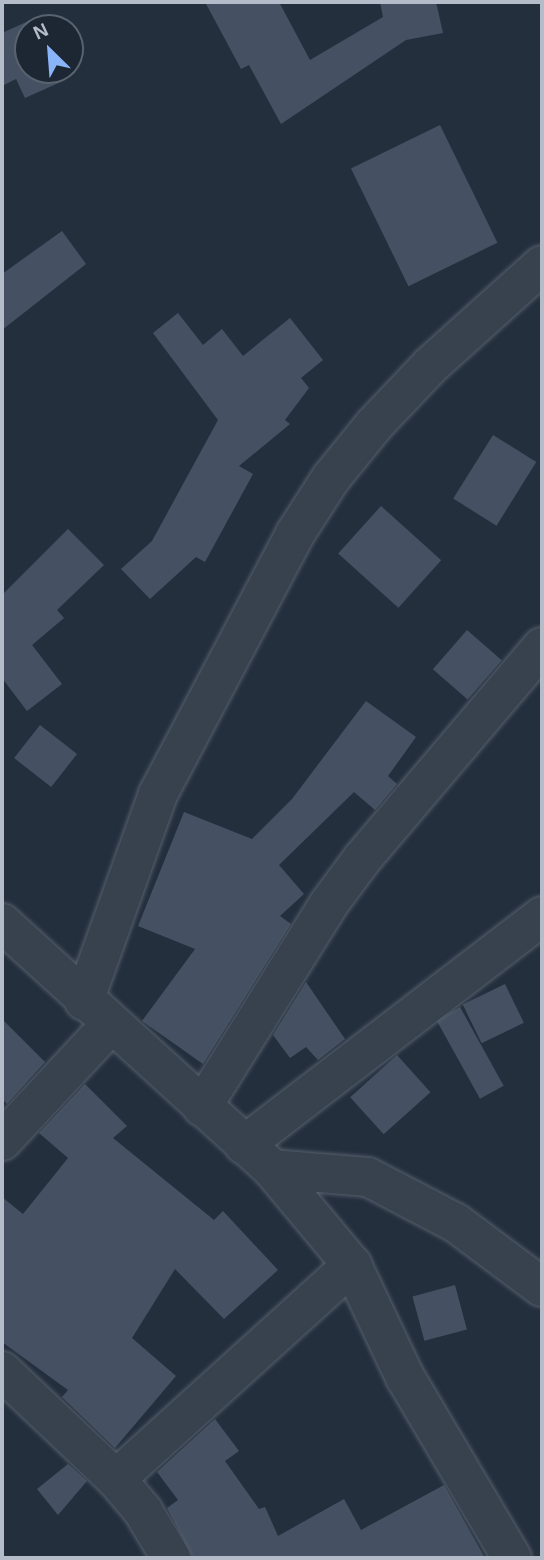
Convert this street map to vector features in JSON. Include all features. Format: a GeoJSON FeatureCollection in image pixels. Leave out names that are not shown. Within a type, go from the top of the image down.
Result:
{"type":"FeatureCollection","features":[{"type":"Feature","properties":{"kind":"street"},"geometry":{"type":"LineString","coordinates":[[2,1141],[97,1013],[168,773],[295,534],[331,478],[384,415],[430,365],[542,265]]}},
{"type":"Feature","properties":{"kind":"street"},"geometry":{"type":"LineString","coordinates":[[202,1107],[342,887],[542,647]]}},
{"type":"Feature","properties":{"kind":"street"},"geometry":{"type":"LineString","coordinates":[[258,1157],[542,916]]}},
{"type":"Feature","properties":{"kind":"street"},"geometry":{"type":"LineString","coordinates":[[2,923],[97,1013],[258,1157],[352,1265],[405,1377],[512,1558]]}},
{"type":"Feature","properties":{"kind":"street"},"geometry":{"type":"LineString","coordinates":[[258,1157],[368,1178],[456,1223],[542,1287]]}},
{"type":"Feature","properties":{"kind":"street"},"geometry":{"type":"LineString","coordinates":[[116,1479],[352,1265]]}},
{"type":"Feature","properties":{"kind":"street"},"geometry":{"type":"LineString","coordinates":[[2,1371],[116,1479],[143,1511],[171,1558]]}},
{"type":"Feature","properties":{"kind":"building"},"geometry":{"type":"Polygon","coordinates":[[[205,2],[279,2],[310,60],[383,17],[380,2],[436,2],[443,33],[406,40],[281,124],[249,65],[241,69],[205,2]]]}},
{"type":"Feature","properties":{"kind":"building"},"geometry":{"type":"Polygon","coordinates":[[[14,28],[14,80],[2,86],[2,33],[14,28]]]}},
{"type":"Feature","properties":{"kind":"building"},"geometry":{"type":"Polygon","coordinates":[[[18,84],[56,84],[25,98],[18,84]]]}},
{"type":"Feature","properties":{"kind":"building"},"geometry":{"type":"Polygon","coordinates":[[[440,125],[497,243],[408,286],[351,168],[440,125]]]}},
{"type":"Feature","properties":{"kind":"building"},"geometry":{"type":"Polygon","coordinates":[[[62,231],[86,264],[2,330],[2,274],[62,231]]]}},
{"type":"Feature","properties":{"kind":"building"},"geometry":{"type":"Polygon","coordinates":[[[178,313],[203,345],[222,329],[243,356],[290,318],[323,360],[301,378],[309,388],[285,420],[290,424],[239,466],[253,474],[205,562],[196,557],[150,599],[121,569],[152,541],[218,420],[153,333],[178,313]]]}},
{"type":"Feature","properties":{"kind":"building"},"geometry":{"type":"Polygon","coordinates":[[[493,435],[536,462],[497,526],[453,499],[493,435]]]}},
{"type":"Feature","properties":{"kind":"building"},"geometry":{"type":"Polygon","coordinates":[[[381,506],[441,560],[398,608],[338,554],[381,506]]]}},
{"type":"Feature","properties":{"kind":"building"},"geometry":{"type":"Polygon","coordinates":[[[68,529],[104,565],[57,610],[64,618],[32,645],[62,684],[27,711],[2,678],[2,595],[68,529]]]}},
{"type":"Feature","properties":{"kind":"building"},"geometry":{"type":"Polygon","coordinates":[[[467,630],[502,660],[468,699],[433,669],[467,630]]]}},
{"type":"Feature","properties":{"kind":"building"},"geometry":{"type":"Polygon","coordinates":[[[366,701],[416,737],[388,776],[397,784],[375,810],[354,792],[279,865],[304,894],[280,916],[291,924],[203,1064],[142,1021],[195,949],[138,926],[184,812],[252,839],[292,799],[366,701]]]}},
{"type":"Feature","properties":{"kind":"building"},"geometry":{"type":"Polygon","coordinates":[[[40,725],[77,754],[51,787],[14,758],[40,725]]]}},
{"type":"Feature","properties":{"kind":"building"},"geometry":{"type":"Polygon","coordinates":[[[306,982],[345,1039],[318,1060],[306,1047],[290,1058],[273,1035],[306,982]]]}},
{"type":"Feature","properties":{"kind":"building"},"geometry":{"type":"Polygon","coordinates":[[[505,984],[524,1023],[482,1043],[463,1005],[505,984]]]}},
{"type":"Feature","properties":{"kind":"building"},"geometry":{"type":"Polygon","coordinates":[[[460,1007],[504,1086],[480,1099],[436,1020],[460,1007]]]}},
{"type":"Feature","properties":{"kind":"building"},"geometry":{"type":"Polygon","coordinates":[[[2,1019],[45,1062],[7,1104],[2,1099],[2,1019]]]}},
{"type":"Feature","properties":{"kind":"building"},"geometry":{"type":"Polygon","coordinates":[[[397,1055],[430,1092],[384,1134],[350,1097],[397,1055]]]}},
{"type":"Feature","properties":{"kind":"building"},"geometry":{"type":"Polygon","coordinates":[[[85,1084],[127,1126],[113,1138],[214,1220],[223,1211],[278,1270],[224,1319],[175,1269],[132,1338],[176,1376],[115,1448],[62,1397],[68,1390],[2,1342],[2,1197],[23,1214],[68,1158],[39,1133],[85,1084]]]}},
{"type":"Feature","properties":{"kind":"building"},"geometry":{"type":"Polygon","coordinates":[[[455,1285],[467,1329],[424,1341],[412,1296],[455,1285]]]}},
{"type":"Feature","properties":{"kind":"building"},"geometry":{"type":"Polygon","coordinates":[[[215,1419],[239,1451],[225,1461],[259,1509],[265,1507],[278,1536],[344,1499],[361,1530],[444,1485],[485,1558],[193,1558],[167,1508],[178,1500],[157,1472],[215,1419]]]}},
{"type":"Feature","properties":{"kind":"building"},"geometry":{"type":"Polygon","coordinates":[[[68,1464],[87,1481],[58,1515],[37,1489],[68,1464]]]}}]}
